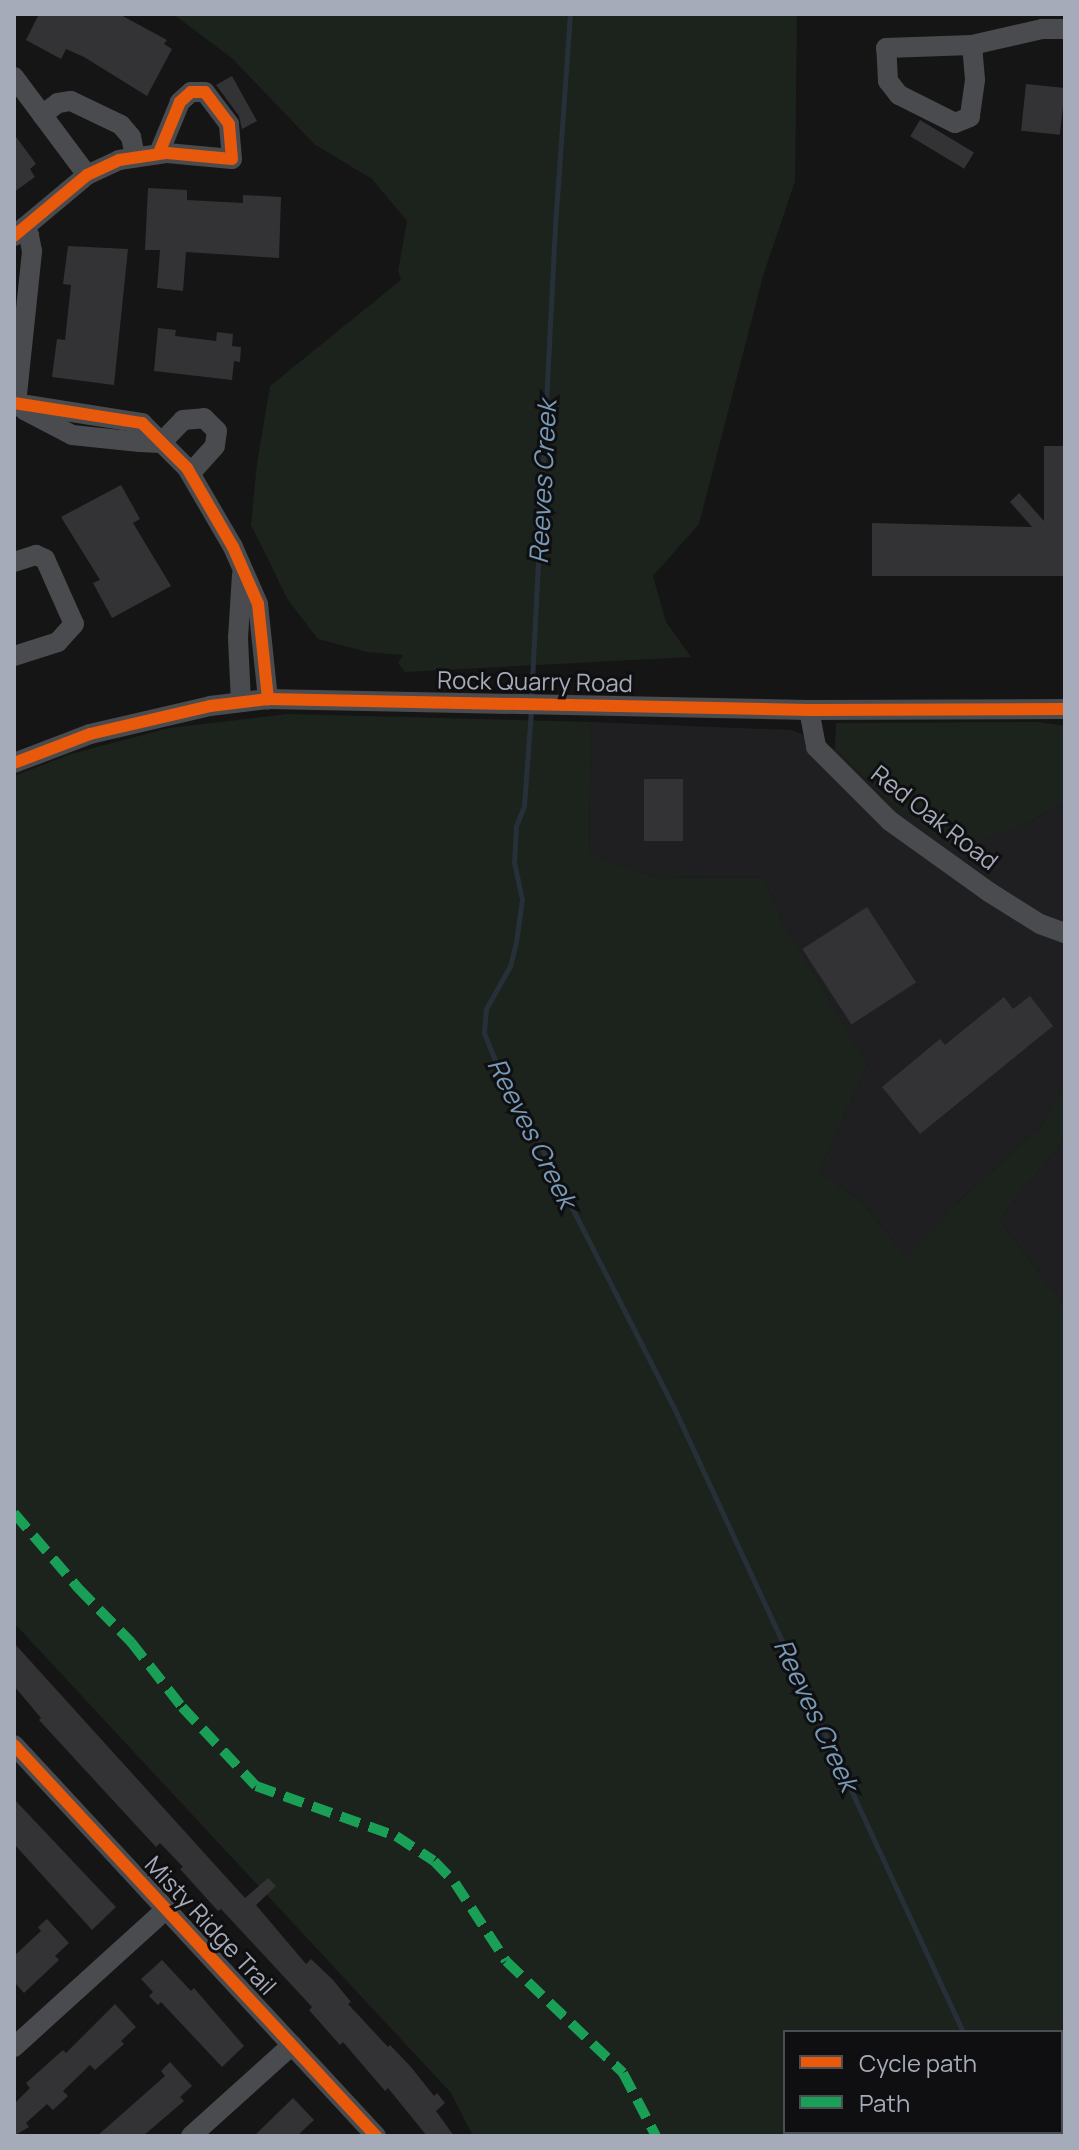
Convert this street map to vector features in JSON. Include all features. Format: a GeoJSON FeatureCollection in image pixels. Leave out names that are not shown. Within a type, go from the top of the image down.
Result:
{"type":"FeatureCollection","features":[{"type":"Feature","properties":{"kind":"street"},"geometry":{"type":"LineString","coordinates":[[972,45],[975,80],[970,117],[963,120],[955,123],[934,115],[899,95],[888,81],[886,48],[972,45],[1040,22],[1065,29]]}},
{"type":"Feature","properties":{"kind":"street"},"geometry":{"type":"LineString","coordinates":[[14,77],[87,175]]}},
{"type":"Feature","properties":{"kind":"street"},"geometry":{"type":"LineString","coordinates":[[42,115],[65,101],[85,106],[112,118],[127,130],[135,156]]}},
{"type":"Feature","properties":{"kind":"street"},"geometry":{"type":"LineString","coordinates":[[19,232],[87,175],[108,164],[159,153]]}},
{"type":"Feature","properties":{"kind":"street"},"geometry":{"type":"LineString","coordinates":[[19,232],[29,235],[32,251],[15,404],[135,421],[151,429],[191,473],[233,547],[261,615],[268,699]]}},
{"type":"Feature","properties":{"kind":"street"},"geometry":{"type":"LineString","coordinates":[[161,443],[189,417],[197,416],[211,422],[217,431],[215,446],[209,458],[191,473]]}},
{"type":"Feature","properties":{"kind":"street"},"geometry":{"type":"LineString","coordinates":[[14,562],[36,555],[45,559],[74,624],[58,642],[14,656]]}},
{"type":"Feature","properties":{"kind":"street"},"geometry":{"type":"LineString","coordinates":[[241,702],[238,629],[242,575]]}},
{"type":"Feature","properties":{"kind":"street","name":"Rock Quarry Road"},"geometry":{"type":"LineString","coordinates":[[14,763],[90,734],[268,699],[809,710],[1065,709]]}},
{"type":"Feature","properties":{"kind":"street","name":"Red Oak Road"},"geometry":{"type":"LineString","coordinates":[[809,710],[816,747],[890,821],[1002,900],[1040,924],[1065,933]]}},
{"type":"Feature","properties":{"kind":"street","name":"Misty Ridge Trail"},"geometry":{"type":"LineString","coordinates":[[14,1745],[376,2136]]}},
{"type":"Feature","properties":{"kind":"street"},"geometry":{"type":"LineString","coordinates":[[14,2047],[166,1909]]}},
{"type":"Feature","properties":{"kind":"street"},"geometry":{"type":"LineString","coordinates":[[191,2136],[292,2045]]}},
{"type":"Feature","properties":{"kind":"shaded area"},"geometry":{"type":"Polygon","coordinates":[[[173,14],[797,14],[795,181],[763,276],[699,524],[653,576],[666,622],[691,657],[405,672],[398,663],[403,655],[367,652],[318,639],[288,600],[251,525],[257,463],[270,386],[401,280],[398,271],[407,221],[372,179],[314,144],[233,59],[173,14]]]}},
{"type":"Feature","properties":{"kind":"shaded area"},"geometry":{"type":"Polygon","coordinates":[[[287,714],[591,722],[589,854],[655,877],[764,878],[781,919],[868,1064],[819,1171],[859,1200],[908,1257],[950,1209],[1041,1127],[1065,1084],[1065,1138],[999,1220],[1065,1306],[1065,2136],[473,2136],[451,2093],[14,1623],[14,776],[71,754],[169,728],[287,714]]]}},
{"type":"Feature","properties":{"kind":"shaded area"},"geometry":{"type":"Polygon","coordinates":[[[591,722],[792,730],[835,749],[885,798],[1025,825],[1065,801],[1065,1084],[1041,1127],[950,1209],[909,1258],[859,1200],[819,1171],[868,1064],[781,919],[764,878],[655,877],[589,854],[591,722]]]}},
{"type":"Feature","properties":{"kind":"shaded area"},"geometry":{"type":"Polygon","coordinates":[[[1038,722],[1065,726],[1065,801],[1025,825],[950,848],[885,798],[835,749],[836,723],[1038,722]]]}},
{"type":"Feature","properties":{"kind":"shaded area"},"geometry":{"type":"Polygon","coordinates":[[[1065,1138],[1065,1306],[999,1220],[1065,1138]]]}},
{"type":"Feature","properties":{"kind":"building"},"geometry":{"type":"Polygon","coordinates":[[[39,14],[119,14],[167,40],[164,44],[172,49],[147,96],[84,57],[66,49],[61,59],[26,40],[39,14]]]}},
{"type":"Feature","properties":{"kind":"building"},"geometry":{"type":"Polygon","coordinates":[[[232,76],[257,121],[242,129],[239,116],[216,85],[232,76]]]}},
{"type":"Feature","properties":{"kind":"building"},"geometry":{"type":"Polygon","coordinates":[[[1026,84],[1065,88],[1060,135],[1021,131],[1026,84]]]}},
{"type":"Feature","properties":{"kind":"building"},"geometry":{"type":"Polygon","coordinates":[[[920,120],[974,152],[964,169],[910,136],[920,120]]]}},
{"type":"Feature","properties":{"kind":"building"},"geometry":{"type":"Polygon","coordinates":[[[14,134],[36,164],[30,169],[35,177],[14,192],[14,134]]]}},
{"type":"Feature","properties":{"kind":"building"},"geometry":{"type":"Polygon","coordinates":[[[148,188],[187,190],[187,200],[243,203],[243,195],[281,197],[279,258],[186,252],[183,291],[157,288],[160,250],[145,250],[148,188]]]}},
{"type":"Feature","properties":{"kind":"building"},"geometry":{"type":"Polygon","coordinates":[[[68,246],[128,249],[114,385],[52,377],[57,339],[65,340],[71,285],[63,284],[68,246]]]}},
{"type":"Feature","properties":{"kind":"building"},"geometry":{"type":"Polygon","coordinates":[[[158,328],[176,330],[175,336],[216,341],[217,332],[233,334],[232,346],[241,347],[240,362],[234,361],[232,380],[154,371],[158,328]]]}},
{"type":"Feature","properties":{"kind":"building"},"geometry":{"type":"Polygon","coordinates":[[[1044,446],[1065,446],[1065,576],[872,576],[872,523],[1032,527],[1010,502],[1019,493],[1044,521],[1044,446]]]}},
{"type":"Feature","properties":{"kind":"building"},"geometry":{"type":"Polygon","coordinates":[[[121,485],[140,519],[133,523],[171,586],[112,618],[93,583],[100,580],[61,517],[121,485]]]}},
{"type":"Feature","properties":{"kind":"building"},"geometry":{"type":"Polygon","coordinates":[[[644,779],[683,779],[683,841],[644,841],[644,779]]]}},
{"type":"Feature","properties":{"kind":"building"},"geometry":{"type":"Polygon","coordinates":[[[867,907],[916,982],[851,1024],[802,949],[867,907]]]}},
{"type":"Feature","properties":{"kind":"building"},"geometry":{"type":"Polygon","coordinates":[[[1030,996],[1053,1026],[920,1134],[882,1087],[940,1039],[945,1045],[1004,997],[1013,1009],[1030,996]]]}},
{"type":"Feature","properties":{"kind":"building"},"geometry":{"type":"Polygon","coordinates":[[[14,1643],[245,1898],[268,1878],[276,1886],[256,1905],[306,1964],[311,1959],[333,1980],[351,2002],[348,2004],[411,2067],[434,2096],[437,2093],[445,2103],[436,2111],[454,2136],[427,2136],[388,2088],[385,2091],[343,2042],[340,2045],[309,2010],[312,2007],[221,1909],[218,1911],[180,1869],[183,1867],[160,1843],[156,1847],[39,1720],[41,1718],[14,1686],[14,1643]]]}},
{"type":"Feature","properties":{"kind":"building"},"geometry":{"type":"Polygon","coordinates":[[[14,1799],[116,1907],[92,1930],[14,1844],[14,1799]]]}},
{"type":"Feature","properties":{"kind":"building"},"geometry":{"type":"Polygon","coordinates":[[[47,1919],[69,1943],[55,1956],[59,1960],[24,1993],[14,1982],[14,1956],[41,1931],[38,1927],[47,1919]]]}},
{"type":"Feature","properties":{"kind":"building"},"geometry":{"type":"Polygon","coordinates":[[[162,1960],[191,1991],[194,1988],[244,2046],[222,2067],[161,2002],[158,2005],[149,1996],[153,1992],[141,1979],[162,1960]]]}},
{"type":"Feature","properties":{"kind":"building"},"geometry":{"type":"Polygon","coordinates":[[[115,2004],[136,2027],[121,2041],[124,2044],[95,2070],[90,2065],[63,2091],[68,2096],[53,2110],[47,2104],[26,2123],[29,2127],[14,2136],[14,2104],[30,2088],[26,2083],[63,2050],[66,2053],[115,2004]]]}},
{"type":"Feature","properties":{"kind":"building"},"geometry":{"type":"Polygon","coordinates":[[[170,2062],[192,2086],[180,2097],[184,2101],[143,2136],[97,2136],[165,2076],[161,2071],[170,2062]]]}},
{"type":"Feature","properties":{"kind":"building"},"geometry":{"type":"Polygon","coordinates":[[[293,2098],[314,2120],[297,2136],[254,2136],[293,2098]]]}},
{"type":"Feature","properties":{"kind":"waterway","name":"Reeves Creek"},"geometry":{"type":"LineString","coordinates":[[531,700],[556,213],[570,14]]}},
{"type":"Feature","properties":{"kind":"waterway","name":"Reeves Creek"},"geometry":{"type":"LineString","coordinates":[[531,710],[524,806],[516,826],[514,862],[522,899],[516,942],[510,966],[486,1009],[484,1033],[505,1085],[515,1096],[674,1408],[962,2030]]}},
{"type":"Feature","properties":{"kind":"marked path"},"geometry":{"type":"LineString","coordinates":[[14,1513],[78,1588],[131,1642],[182,1707],[256,1786],[396,1836],[434,1861],[455,1883],[506,1961],[623,2073],[656,2136]]}},
{"type":"Feature","properties":{"kind":"cycle path"},"geometry":{"type":"LineString","coordinates":[[14,236],[87,175],[119,160],[167,153],[232,159],[229,124],[205,92],[191,92],[180,102],[159,153]]}},
{"type":"Feature","properties":{"kind":"cycle path"},"geometry":{"type":"LineString","coordinates":[[14,403],[142,423],[187,468],[233,547],[258,604],[268,699]]}},
{"type":"Feature","properties":{"kind":"cycle path"},"geometry":{"type":"LineString","coordinates":[[14,763],[90,734],[210,706],[268,699],[809,710],[1065,709]]}},
{"type":"Feature","properties":{"kind":"cycle path"},"geometry":{"type":"LineString","coordinates":[[14,1745],[376,2136]]}}]}
